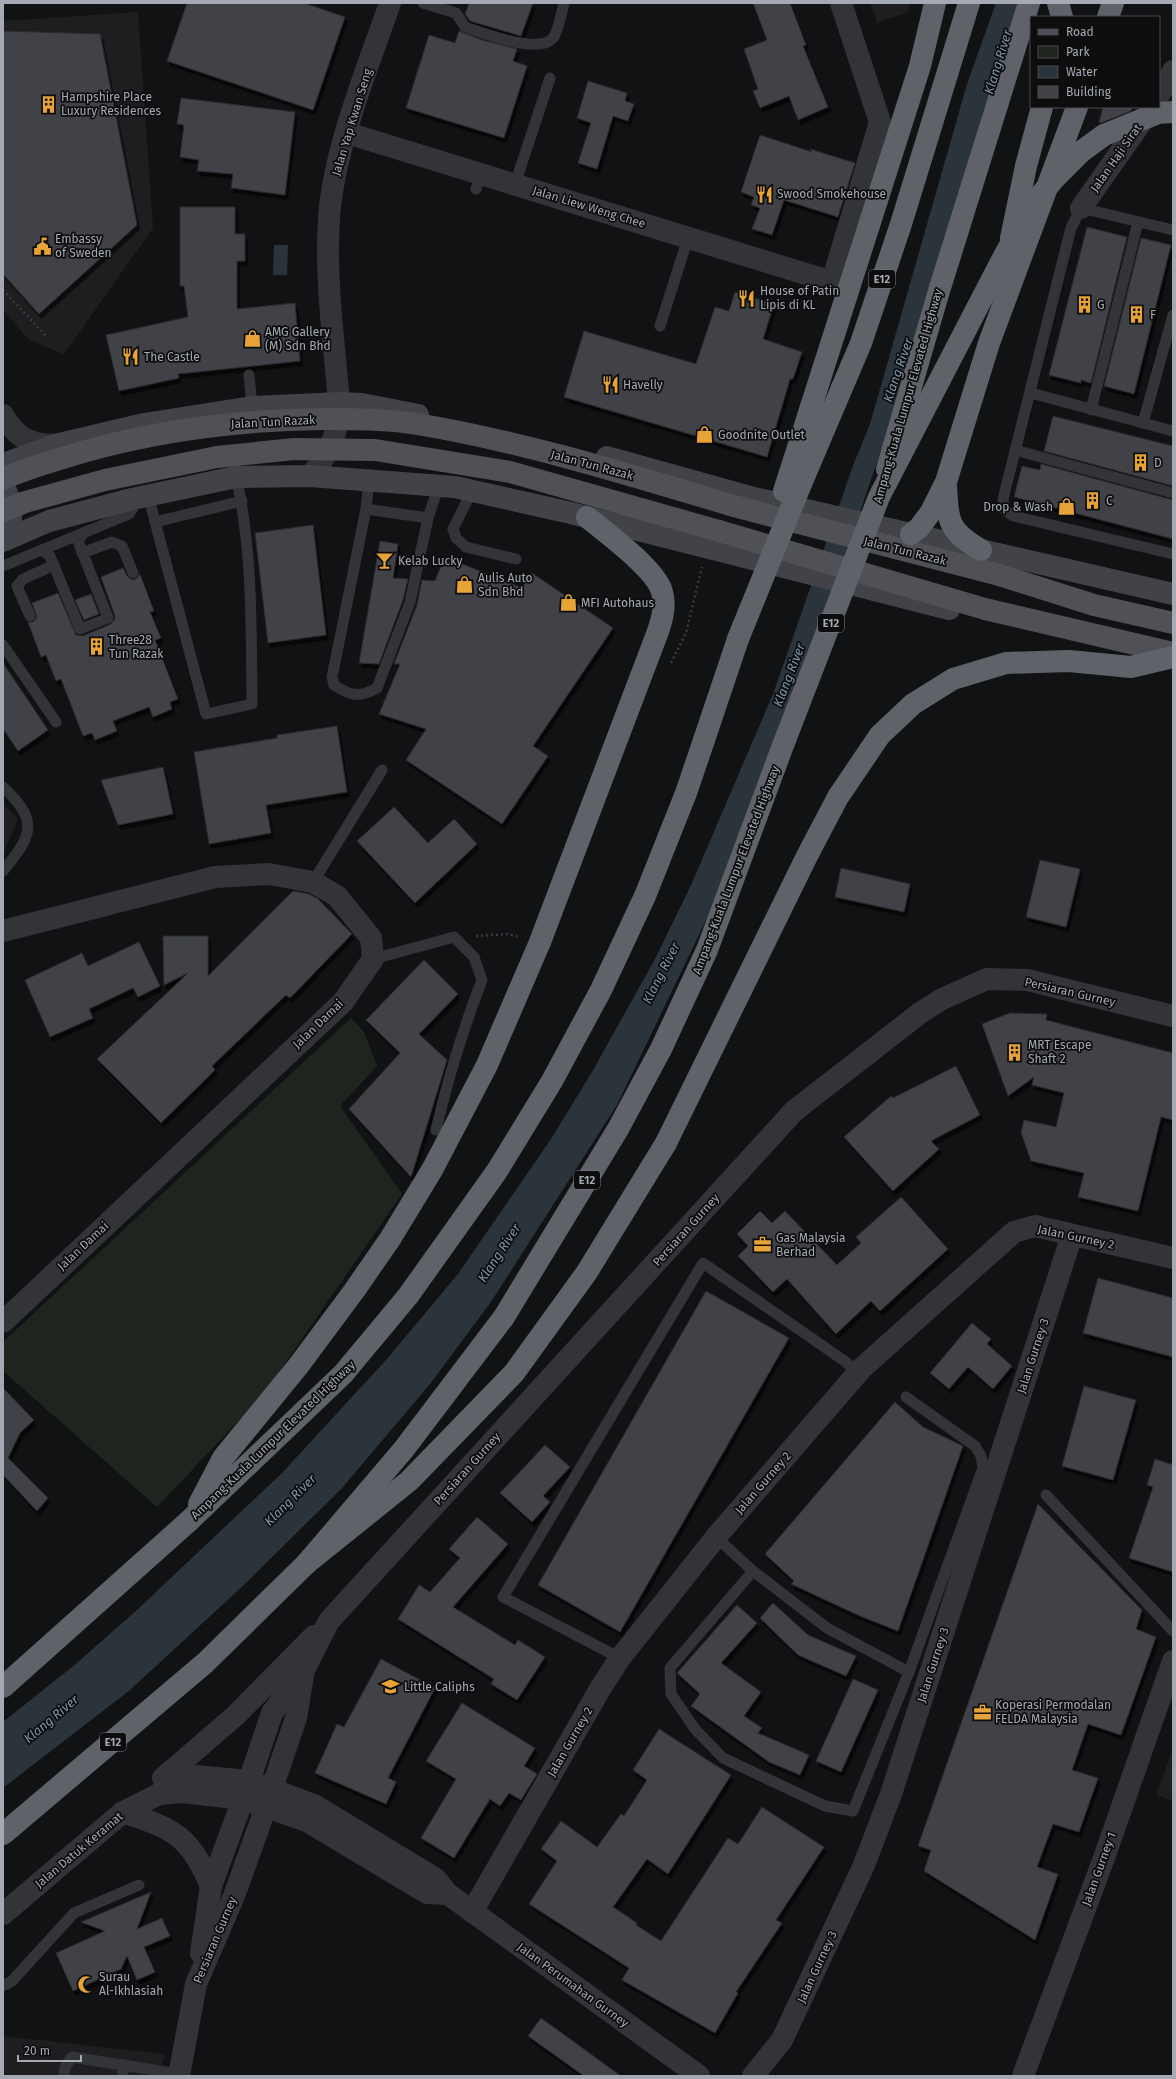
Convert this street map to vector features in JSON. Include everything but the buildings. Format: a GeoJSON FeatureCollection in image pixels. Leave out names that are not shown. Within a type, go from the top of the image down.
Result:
{"type":"FeatureCollection","features":[{"type":"Feature","properties":{"kind":"highway"},"geometry":{"type":"LineString","coordinates":[[738,639],[768,538],[916,80],[935,3]]}},
{"type":"Feature","properties":{"kind":"highway","name":"Ampang-Kuala Lumpur Elevated Highway"},"geometry":{"type":"LineString","coordinates":[[3,1687],[189,1521],[343,1374],[408,1296],[505,1158],[552,1081],[601,990],[645,896],[686,793],[738,639],[860,344],[902,224],[969,3]]}},
{"type":"Feature","properties":{"kind":"highway","name":"Ampang-Kuala Lumpur Elevated Highway"},"geometry":{"type":"LineString","coordinates":[[3,1834],[205,1663],[307,1562],[404,1449],[504,1317],[618,1129],[662,1049],[707,950],[785,741],[879,497],[939,291],[1029,3]]}},
{"type":"Feature","properties":{"kind":"highway"},"geometry":{"type":"LineString","coordinates":[[1058,3],[1062,16]]}},
{"type":"Feature","properties":{"kind":"highway"},"geometry":{"type":"LineString","coordinates":[[1068,16],[1072,3]]}},
{"type":"Feature","properties":{"kind":"highway"},"geometry":{"type":"LineString","coordinates":[[1108,16],[1113,3]]}},
{"type":"Feature","properties":{"kind":"highway"},"geometry":{"type":"LineString","coordinates":[[989,343],[1026,166],[1042,108]]}},
{"type":"Feature","properties":{"kind":"highway"},"geometry":{"type":"LineString","coordinates":[[911,534],[919,528],[931,512],[946,482],[989,343],[1077,108]]}},
{"type":"Feature","properties":{"kind":"highway"},"geometry":{"type":"LineString","coordinates":[[879,497],[1031,207],[1053,180],[1082,151],[1099,139],[1134,122],[1158,113],[1173,112]]}},
{"type":"Feature","properties":{"kind":"highway"},"geometry":{"type":"LineString","coordinates":[[946,482],[948,516],[954,530],[968,543],[981,550]]}},
{"type":"Feature","properties":{"kind":"highway"},"geometry":{"type":"LineString","coordinates":[[189,1521],[223,1458],[300,1365],[354,1292],[390,1239],[432,1170],[487,1065],[540,942],[619,730],[657,634],[665,605],[662,591],[655,579],[643,565],[587,517]]}},
{"type":"Feature","properties":{"kind":"highway"},"geometry":{"type":"LineString","coordinates":[[307,1562],[409,1481],[514,1373],[587,1272],[666,1143],[807,856],[838,797],[880,735],[913,704],[953,678],[1006,663],[1069,661],[1131,667],[1173,657]]}},
{"type":"Feature","properties":{"kind":"main road","name":"Jalan Tun Razak"},"geometry":{"type":"LineString","coordinates":[[3,464],[55,445],[144,424],[252,407],[339,403],[362,404],[574,448],[769,502],[1173,594]]}},
{"type":"Feature","properties":{"kind":"main road","name":"Jalan Tun Razak"},"geometry":{"type":"LineString","coordinates":[[3,479],[88,451],[148,436],[230,423],[364,419],[416,424],[465,433],[598,465],[734,506],[996,574],[1094,605],[1173,623]]}},
{"type":"Feature","properties":{"kind":"main road"},"geometry":{"type":"LineString","coordinates":[[3,511],[25,502],[105,480],[216,457],[294,449],[375,450],[468,464],[551,482],[985,609],[1173,653]]}},
{"type":"Feature","properties":{"kind":"main road"},"geometry":{"type":"LineString","coordinates":[[4,541],[49,521],[140,497],[236,478],[310,476],[439,485],[587,517],[747,559],[1173,664]]}},
{"type":"Feature","properties":{"kind":"main road"},"geometry":{"type":"LineString","coordinates":[[3,486],[9,496],[12,518],[4,541]]}},
{"type":"Feature","properties":{"kind":"street","name":"Jalan Yap Kwan Seng"},"geometry":{"type":"LineString","coordinates":[[310,476],[321,463],[333,442],[339,419],[339,403],[328,285],[329,218],[337,166],[390,3]]}},
{"type":"Feature","properties":{"kind":"street","name":"Jalan Liew Weng Chee"},"geometry":{"type":"LineString","coordinates":[[347,133],[478,181],[515,184],[832,282],[880,122],[841,3]]}},
{"type":"Feature","properties":{"kind":"street"},"geometry":{"type":"LineString","coordinates":[[1160,93],[1173,71]]}},
{"type":"Feature","properties":{"kind":"street","name":"Jalan Haji Sirat"},"geometry":{"type":"LineString","coordinates":[[1080,208],[1150,108]]}},
{"type":"Feature","properties":{"kind":"street"},"geometry":{"type":"LineString","coordinates":[[3,415],[15,432],[23,439],[42,445],[55,445]]}},
{"type":"Feature","properties":{"kind":"street"},"geometry":{"type":"LineString","coordinates":[[3,931],[215,877],[269,874],[313,882],[337,896],[371,938],[373,959]]}},
{"type":"Feature","properties":{"kind":"street","name":"Jalan Damai"},"geometry":{"type":"LineString","coordinates":[[3,1322],[343,1002],[373,959]]}},
{"type":"Feature","properties":{"kind":"street","name":"Persiaran Gurney"},"geometry":{"type":"LineString","coordinates":[[179,2075],[196,1984],[211,1886],[272,1713],[303,1672],[329,1621],[794,1111],[920,1013],[942,999],[987,979],[1027,980],[1173,1016]]}},
{"type":"Feature","properties":{"kind":"street","name":"Jalan Gurney 2"},"geometry":{"type":"LineString","coordinates":[[472,1912],[600,1689],[620,1658],[716,1537],[857,1372],[1014,1232],[1034,1226],[1173,1258]]}},
{"type":"Feature","properties":{"kind":"street","name":"Jalan Gurney 3"},"geometry":{"type":"LineString","coordinates":[[753,2076],[782,2040],[864,1865],[886,1808],[1072,1235]]}},
{"type":"Feature","properties":{"kind":"street"},"geometry":{"type":"LineString","coordinates":[[122,1812],[235,1716],[329,1621]]}},
{"type":"Feature","properties":{"kind":"street","name":"Jalan Gurney 1"},"geometry":{"type":"LineString","coordinates":[[1023,2076],[1101,1865],[1173,1661]]}},
{"type":"Feature","properties":{"kind":"street","name":"Persiaran Gurney"},"geometry":{"type":"LineString","coordinates":[[196,1984],[234,1896],[269,1798],[296,1718],[303,1672]]}},
{"type":"Feature","properties":{"kind":"street","name":"Jalan Datuk Keramat"},"geometry":{"type":"LineString","coordinates":[[3,1914],[122,1812],[159,1794],[185,1775],[246,1790],[269,1798]]}},
{"type":"Feature","properties":{"kind":"street","name":"Jalan Perumahan Gurney"},"geometry":{"type":"LineString","coordinates":[[269,1798],[314,1805],[436,1879],[448,1894],[472,1912],[699,2076]]}},
{"type":"Feature","properties":{"kind":"street"},"geometry":{"type":"LineString","coordinates":[[122,1812],[156,1823],[173,1832],[188,1845],[200,1861],[211,1886]]}},
{"type":"Feature","properties":{"kind":"lane"},"geometry":{"type":"LineString","coordinates":[[423,3],[456,13],[465,27],[524,44],[534,45],[544,44],[553,38],[564,3]]}},
{"type":"Feature","properties":{"kind":"lane"},"geometry":{"type":"LineString","coordinates":[[515,184],[550,78]]}},
{"type":"Feature","properties":{"kind":"lane"},"geometry":{"type":"LineString","coordinates":[[1173,230],[1080,208],[1071,228],[1031,393],[1003,499],[1004,509],[1013,516],[1173,554]]}},
{"type":"Feature","properties":{"kind":"lane"},"geometry":{"type":"LineString","coordinates":[[1091,410],[1138,222]]}},
{"type":"Feature","properties":{"kind":"lane"},"geometry":{"type":"LineString","coordinates":[[660,326],[688,238]]}},
{"type":"Feature","properties":{"kind":"lane"},"geometry":{"type":"LineString","coordinates":[[1143,423],[1173,315]]}},
{"type":"Feature","properties":{"kind":"lane"},"geometry":{"type":"LineString","coordinates":[[248,375],[252,407]]}},
{"type":"Feature","properties":{"kind":"lane"},"geometry":{"type":"LineString","coordinates":[[1031,393],[1173,431]]}},
{"type":"Feature","properties":{"kind":"lane"},"geometry":{"type":"LineString","coordinates":[[1015,450],[1173,493]]}},
{"type":"Feature","properties":{"kind":"lane"},"geometry":{"type":"LineString","coordinates":[[3,566],[129,514],[140,497],[155,522],[206,714],[252,704],[251,609],[242,501],[236,478]]}},
{"type":"Feature","properties":{"kind":"lane"},"geometry":{"type":"LineString","coordinates":[[369,480],[366,509],[332,677],[334,685],[347,693],[363,695],[377,688],[410,602],[428,518],[439,485]]}},
{"type":"Feature","properties":{"kind":"lane"},"geometry":{"type":"LineString","coordinates":[[472,491],[453,529],[456,538],[466,547],[516,559]]}},
{"type":"Feature","properties":{"kind":"lane"},"geometry":{"type":"LineString","coordinates":[[155,522],[242,501]]}},
{"type":"Feature","properties":{"kind":"lane"},"geometry":{"type":"LineString","coordinates":[[366,509],[428,518]]}},
{"type":"Feature","properties":{"kind":"lane"},"geometry":{"type":"LineString","coordinates":[[42,550],[50,556],[80,629],[108,618],[78,542],[83,533]]}},
{"type":"Feature","properties":{"kind":"lane"},"geometry":{"type":"LineString","coordinates":[[82,553],[112,542],[122,546],[133,573]]}},
{"type":"Feature","properties":{"kind":"lane"},"geometry":{"type":"LineString","coordinates":[[30,616],[17,586],[23,579],[54,565]]}},
{"type":"Feature","properties":{"kind":"lane"},"geometry":{"type":"LineString","coordinates":[[3,645],[56,722]]}},
{"type":"Feature","properties":{"kind":"lane"},"geometry":{"type":"LineString","coordinates":[[313,882],[382,770]]}},
{"type":"Feature","properties":{"kind":"lane"},"geometry":{"type":"LineString","coordinates":[[3,787],[20,803],[26,814],[28,829],[25,841],[3,871]]}},
{"type":"Feature","properties":{"kind":"lane"},"geometry":{"type":"LineString","coordinates":[[373,959],[454,937],[474,957],[482,980],[466,1023],[448,1081],[436,1130]]}},
{"type":"Feature","properties":{"kind":"lane"},"geometry":{"type":"LineString","coordinates":[[620,1658],[503,1597],[703,1263],[846,1362],[857,1372]]}},
{"type":"Feature","properties":{"kind":"lane"},"geometry":{"type":"LineString","coordinates":[[753,1571],[670,1668],[671,1694],[695,1729],[723,1758],[825,1806],[853,1811],[909,1672],[983,1468],[981,1456],[975,1446],[906,1396]]}},
{"type":"Feature","properties":{"kind":"lane"},"geometry":{"type":"LineString","coordinates":[[1046,1495],[1173,1631]]}},
{"type":"Feature","properties":{"kind":"lane"},"geometry":{"type":"LineString","coordinates":[[716,1537],[753,1571],[827,1628],[909,1672]]}},
{"type":"Feature","properties":{"kind":"lane"},"geometry":{"type":"LineString","coordinates":[[3,1986],[12,1981],[74,1913],[139,1885]]}},
{"type":"Feature","properties":{"kind":"lane"},"geometry":{"type":"LineString","coordinates":[[64,2076],[65,2067],[72,2057],[123,2071],[179,2075]]}},
{"type":"Feature","properties":{"kind":"path"},"geometry":{"type":"LineString","coordinates":[[3,290],[46,336]]}},
{"type":"Feature","properties":{"kind":"shaded area"},"geometry":{"type":"Polygon","coordinates":[[[870,3],[910,3],[908,12],[877,23],[870,3]]]}},
{"type":"Feature","properties":{"kind":"shaded area"},"geometry":{"type":"Polygon","coordinates":[[[138,12],[153,228],[64,354],[29,340],[3,310],[3,21],[138,12]]]}},
{"type":"Feature","properties":{"kind":"shaded area"},"geometry":{"type":"Polygon","coordinates":[[[3,803],[18,819],[3,855],[3,803]]]}},
{"type":"Feature","properties":{"kind":"shaded area"},"geometry":{"type":"Polygon","coordinates":[[[1173,1749],[1173,1801],[1156,1795],[1173,1749]]]}},
{"type":"Feature","properties":{"kind":"shaded area"},"geometry":{"type":"Polygon","coordinates":[[[3,2036],[165,2054],[159,2076],[3,2076],[3,2036]]]}},
{"type":"Feature","properties":{"kind":"green space"},"geometry":{"type":"Polygon","coordinates":[[[351,1018],[364,1032],[377,1066],[340,1106],[402,1194],[264,1394],[157,1507],[3,1371],[3,1342],[351,1018]]]}},
{"type":"Feature","properties":{"kind":"water","name":"Klang River"},"geometry":{"type":"Polygon","coordinates":[[[996,3],[1022,3],[900,399],[870,482],[829,606],[724,883],[617,1105],[491,1302],[430,1384],[342,1488],[246,1583],[130,1690],[3,1788],[3,1722],[77,1663],[138,1609],[282,1473],[386,1360],[458,1274],[551,1139],[592,1072],[655,959],[692,883],[773,694],[854,463],[870,424],[967,84],[996,3]]]}},
{"type":"Feature","properties":{"kind":"water"},"geometry":{"type":"Polygon","coordinates":[[[274,245],[288,245],[287,275],[273,275],[274,245]]]}},
{"type":"Feature","properties":{"kind":"place","name":"Hampshire Place Luxury Residences"},"geometry":{"type":"Point","coordinates":[48,104]}},
{"type":"Feature","properties":{"kind":"place","name":"Swood Smokehouse"},"geometry":{"type":"Point","coordinates":[764,194]}},
{"type":"Feature","properties":{"kind":"place","name":"Embassy of Sweden"},"geometry":{"type":"Point","coordinates":[42,246]}},
{"type":"Feature","properties":{"kind":"place","name":"House of Patin Lipis di KL"},"geometry":{"type":"Point","coordinates":[747,298]}},
{"type":"Feature","properties":{"kind":"place","name":"G"},"geometry":{"type":"Point","coordinates":[1084,305]}},
{"type":"Feature","properties":{"kind":"place","name":"F"},"geometry":{"type":"Point","coordinates":[1137,315]}},
{"type":"Feature","properties":{"kind":"place","name":"AMG Gallery (M) Sdn Bhd"},"geometry":{"type":"Point","coordinates":[252,339]}},
{"type":"Feature","properties":{"kind":"place","name":"The Castle"},"geometry":{"type":"Point","coordinates":[131,357]}},
{"type":"Feature","properties":{"kind":"place","name":"Havelly"},"geometry":{"type":"Point","coordinates":[610,385]}},
{"type":"Feature","properties":{"kind":"place","name":"Goodnite Outlet"},"geometry":{"type":"Point","coordinates":[705,435]}},
{"type":"Feature","properties":{"kind":"place","name":"D"},"geometry":{"type":"Point","coordinates":[1141,463]}},
{"type":"Feature","properties":{"kind":"place","name":"C"},"geometry":{"type":"Point","coordinates":[1093,501]}},
{"type":"Feature","properties":{"kind":"place","name":"Drop & Wash"},"geometry":{"type":"Point","coordinates":[1066,507]}},
{"type":"Feature","properties":{"kind":"place","name":"Kelab Lucky"},"geometry":{"type":"Point","coordinates":[385,561]}},
{"type":"Feature","properties":{"kind":"place","name":"Aulis Auto Sdn Bhd"},"geometry":{"type":"Point","coordinates":[465,585]}},
{"type":"Feature","properties":{"kind":"place","name":"MFI Autohaus"},"geometry":{"type":"Point","coordinates":[568,603]}},
{"type":"Feature","properties":{"kind":"place","name":"Three28 Tun Razak"},"geometry":{"type":"Point","coordinates":[96,647]}},
{"type":"Feature","properties":{"kind":"place","name":"MRT Escape Shaft 2"},"geometry":{"type":"Point","coordinates":[1015,1052]}},
{"type":"Feature","properties":{"kind":"place","name":"Gas Malaysia Berhad"},"geometry":{"type":"Point","coordinates":[763,1245]}},
{"type":"Feature","properties":{"kind":"place","name":"Little Caliphs"},"geometry":{"type":"Point","coordinates":[391,1687]}},
{"type":"Feature","properties":{"kind":"place","name":"Koperasi Permodalan FELDA Malaysia"},"geometry":{"type":"Point","coordinates":[982,1712]}},
{"type":"Feature","properties":{"kind":"place","name":"Surau Al-Ikhlasiah"},"geometry":{"type":"Point","coordinates":[86,1984]}}]}
